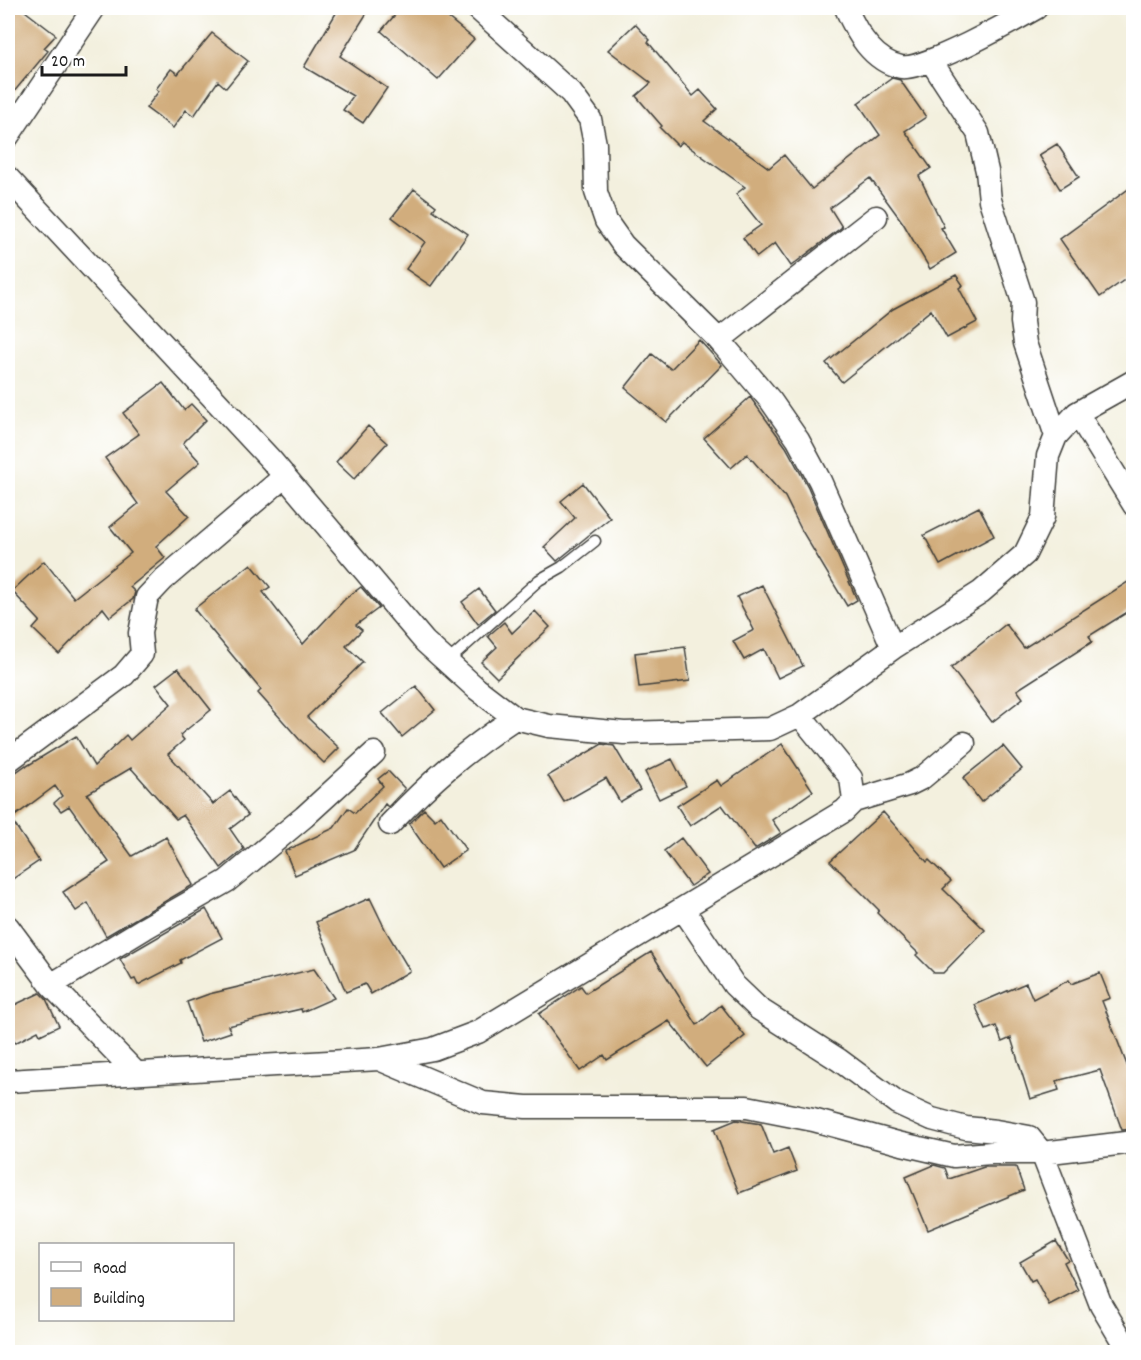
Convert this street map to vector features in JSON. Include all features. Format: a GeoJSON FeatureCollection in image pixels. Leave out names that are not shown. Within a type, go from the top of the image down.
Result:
{"type":"FeatureCollection","features":[{"type":"Feature","properties":{"kind":"street"},"geometry":{"type":"LineString","coordinates":[[8,136],[94,8]]}},
{"type":"Feature","properties":{"kind":"street"},"geometry":{"type":"LineString","coordinates":[[477,8],[571,93],[590,119],[595,144],[596,192],[606,221],[623,245],[719,340],[771,401],[798,440],[820,480],[893,648]]}},
{"type":"Feature","properties":{"kind":"street"},"geometry":{"type":"LineString","coordinates":[[846,8],[862,41],[881,59],[902,67],[931,61],[1036,8]]}},
{"type":"Feature","properties":{"kind":"street"},"geometry":{"type":"LineString","coordinates":[[931,61],[978,133],[987,171],[990,200],[1023,302],[1022,322],[1025,343],[1056,436]]}},
{"type":"Feature","properties":{"kind":"street"},"geometry":{"type":"LineString","coordinates":[[8,178],[285,476],[425,642],[477,689],[515,718],[574,730],[675,733],[770,729],[800,715],[893,648],[981,592],[1024,554],[1042,517],[1048,456],[1056,436],[1077,413],[1134,381]]}},
{"type":"Feature","properties":{"kind":"street"},"geometry":{"type":"LineString","coordinates":[[719,340],[876,217]]}},
{"type":"Feature","properties":{"kind":"street"},"geometry":{"type":"LineString","coordinates":[[1077,413],[1134,505]]}},
{"type":"Feature","properties":{"kind":"street"},"geometry":{"type":"LineString","coordinates":[[8,761],[124,675],[142,654],[140,633],[147,597],[164,579],[285,476]]}},
{"type":"Feature","properties":{"kind":"street"},"geometry":{"type":"LineString","coordinates":[[800,715],[851,778],[854,801]]}},
{"type":"Feature","properties":{"kind":"street"},"geometry":{"type":"LineString","coordinates":[[390,824],[445,769],[477,743],[515,718]]}},
{"type":"Feature","properties":{"kind":"street"},"geometry":{"type":"LineString","coordinates":[[8,1081],[379,1059],[433,1049],[478,1032],[844,811],[854,801],[910,784],[922,778],[964,743]]}},
{"type":"Feature","properties":{"kind":"street"},"geometry":{"type":"LineString","coordinates":[[51,985],[227,881],[304,817],[374,753]]}},
{"type":"Feature","properties":{"kind":"street"},"geometry":{"type":"LineString","coordinates":[[683,909],[734,985],[759,1009],[838,1060],[897,1103],[932,1119],[966,1128],[1029,1137],[1042,1153],[1101,1305],[1129,1353]]}},
{"type":"Feature","properties":{"kind":"street"},"geometry":{"type":"LineString","coordinates":[[8,927],[51,985],[136,1073]]}},
{"type":"Feature","properties":{"kind":"street"},"geometry":{"type":"LineString","coordinates":[[379,1059],[483,1103],[526,1107],[747,1107],[813,1120],[954,1156],[1042,1153],[1134,1142]]}},
{"type":"Feature","properties":{"kind":"lane"},"geometry":{"type":"LineString","coordinates":[[447,662],[539,580],[562,567],[595,541]]}},
{"type":"Feature","properties":{"kind":"building"},"geometry":{"type":"Polygon","coordinates":[[[8,8],[21,8],[56,35],[44,48],[48,51],[8,99],[8,8]]]}},
{"type":"Feature","properties":{"kind":"building"},"geometry":{"type":"Polygon","coordinates":[[[339,8],[370,8],[340,56],[387,88],[363,123],[343,110],[353,96],[304,67],[339,8]]]}},
{"type":"Feature","properties":{"kind":"building"},"geometry":{"type":"Polygon","coordinates":[[[401,8],[436,8],[474,39],[438,80],[381,31],[401,8]]]}},
{"type":"Feature","properties":{"kind":"building"},"geometry":{"type":"Polygon","coordinates":[[[635,24],[693,96],[700,90],[717,109],[704,121],[769,168],[784,155],[812,189],[880,135],[858,103],[892,78],[900,80],[926,117],[905,131],[931,168],[919,176],[944,227],[941,228],[956,253],[930,269],[903,223],[870,178],[830,208],[842,227],[791,266],[775,243],[757,257],[743,238],[761,225],[736,194],[745,187],[682,142],[678,146],[660,128],[662,126],[636,96],[651,83],[608,50],[635,24]]]}},
{"type":"Feature","properties":{"kind":"building"},"geometry":{"type":"Polygon","coordinates":[[[212,33],[248,61],[226,88],[218,81],[194,116],[186,110],[173,128],[146,108],[159,91],[156,89],[171,69],[178,74],[212,33]]]}},
{"type":"Feature","properties":{"kind":"building"},"geometry":{"type":"Polygon","coordinates":[[[1057,144],[1079,177],[1060,189],[1039,155],[1057,144]]]}},
{"type":"Feature","properties":{"kind":"building"},"geometry":{"type":"Polygon","coordinates":[[[1134,185],[1134,273],[1100,297],[1060,239],[1134,185]]]}},
{"type":"Feature","properties":{"kind":"building"},"geometry":{"type":"Polygon","coordinates":[[[414,189],[436,206],[433,210],[468,234],[431,286],[406,269],[425,242],[392,217],[414,189]]]}},
{"type":"Feature","properties":{"kind":"building"},"geometry":{"type":"Polygon","coordinates":[[[956,275],[963,285],[959,288],[977,322],[947,338],[931,310],[842,382],[826,363],[893,309],[956,275]]]}},
{"type":"Feature","properties":{"kind":"building"},"geometry":{"type":"Polygon","coordinates":[[[699,340],[722,365],[666,422],[625,388],[652,354],[671,369],[699,340]]]}},
{"type":"Feature","properties":{"kind":"building"},"geometry":{"type":"Polygon","coordinates":[[[163,383],[184,410],[191,404],[206,420],[183,443],[200,462],[166,491],[189,516],[156,546],[165,558],[130,587],[135,592],[133,599],[110,617],[103,608],[59,654],[33,629],[40,621],[12,591],[44,561],[74,598],[131,553],[110,527],[138,504],[105,458],[139,434],[123,413],[163,383]]]}},
{"type":"Feature","properties":{"kind":"building"},"geometry":{"type":"Polygon","coordinates":[[[750,397],[786,447],[808,487],[857,600],[847,606],[802,531],[785,497],[747,454],[731,468],[704,438],[750,397]]]}},
{"type":"Feature","properties":{"kind":"building"},"geometry":{"type":"Polygon","coordinates":[[[368,426],[387,443],[354,479],[336,462],[368,426]]]}},
{"type":"Feature","properties":{"kind":"building"},"geometry":{"type":"Polygon","coordinates":[[[583,483],[610,518],[557,561],[544,547],[575,518],[561,501],[583,483]]]}},
{"type":"Feature","properties":{"kind":"building"},"geometry":{"type":"Polygon","coordinates":[[[979,507],[994,536],[940,565],[924,535],[979,507]]]}},
{"type":"Feature","properties":{"kind":"building"},"geometry":{"type":"Polygon","coordinates":[[[251,564],[270,587],[263,592],[303,644],[345,599],[361,587],[379,608],[356,625],[362,630],[346,646],[363,662],[307,717],[339,748],[324,763],[258,693],[261,690],[194,609],[251,564]]]}},
{"type":"Feature","properties":{"kind":"building"},"geometry":{"type":"Polygon","coordinates":[[[1134,578],[1134,608],[1089,636],[1092,642],[1017,690],[1023,698],[992,722],[951,668],[1006,624],[1024,648],[1134,578]]]}},
{"type":"Feature","properties":{"kind":"building"},"geometry":{"type":"Polygon","coordinates":[[[762,585],[803,666],[778,678],[764,649],[744,660],[733,641],[754,630],[737,597],[762,585]]]}},
{"type":"Feature","properties":{"kind":"building"},"geometry":{"type":"Polygon","coordinates":[[[479,589],[495,610],[478,624],[462,602],[479,589]]]}},
{"type":"Feature","properties":{"kind":"building"},"geometry":{"type":"Polygon","coordinates":[[[535,611],[550,627],[497,678],[481,662],[497,647],[488,636],[504,622],[512,633],[535,611]]]}},
{"type":"Feature","properties":{"kind":"building"},"geometry":{"type":"Polygon","coordinates":[[[685,647],[690,681],[639,687],[635,653],[685,647]]]}},
{"type":"Feature","properties":{"kind":"building"},"geometry":{"type":"Polygon","coordinates":[[[178,668],[211,710],[180,735],[184,740],[168,754],[213,804],[230,791],[248,815],[230,829],[244,849],[221,868],[183,815],[176,819],[131,768],[87,794],[132,856],[166,837],[193,885],[106,936],[88,903],[76,911],[63,892],[109,862],[69,806],[61,811],[54,803],[62,796],[55,786],[11,819],[39,861],[8,882],[8,778],[76,736],[94,766],[126,735],[130,740],[171,704],[156,685],[178,668]]]}},
{"type":"Feature","properties":{"kind":"building"},"geometry":{"type":"Polygon","coordinates":[[[416,686],[435,710],[402,737],[382,713],[416,686]]]}},
{"type":"Feature","properties":{"kind":"building"},"geometry":{"type":"Polygon","coordinates":[[[602,744],[614,746],[640,790],[620,802],[606,778],[564,802],[548,776],[602,744]]]}},
{"type":"Feature","properties":{"kind":"building"},"geometry":{"type":"Polygon","coordinates":[[[782,744],[813,791],[772,820],[781,833],[755,849],[722,805],[690,826],[677,806],[717,780],[721,786],[782,744]]]}},
{"type":"Feature","properties":{"kind":"building"},"geometry":{"type":"Polygon","coordinates":[[[1003,746],[1022,769],[981,802],[963,778],[1003,746]]]}},
{"type":"Feature","properties":{"kind":"building"},"geometry":{"type":"Polygon","coordinates":[[[672,759],[686,786],[659,799],[645,772],[672,759]]]}},
{"type":"Feature","properties":{"kind":"building"},"geometry":{"type":"Polygon","coordinates":[[[388,771],[405,789],[388,807],[385,804],[354,850],[295,875],[285,851],[334,828],[348,808],[355,813],[383,786],[378,779],[388,771]]]}},
{"type":"Feature","properties":{"kind":"building"},"geometry":{"type":"Polygon","coordinates":[[[424,809],[435,820],[441,815],[466,850],[440,868],[409,824],[424,809]]]}},
{"type":"Feature","properties":{"kind":"building"},"geometry":{"type":"Polygon","coordinates":[[[883,812],[927,862],[929,860],[951,881],[943,889],[985,930],[943,973],[934,973],[916,955],[918,953],[877,913],[879,910],[830,861],[883,812]]]}},
{"type":"Feature","properties":{"kind":"building"},"geometry":{"type":"Polygon","coordinates":[[[681,838],[708,874],[690,886],[664,851],[681,838]]]}},
{"type":"Feature","properties":{"kind":"building"},"geometry":{"type":"Polygon","coordinates":[[[370,898],[386,931],[410,971],[371,994],[365,984],[346,992],[316,922],[370,898]]]}},
{"type":"Feature","properties":{"kind":"building"},"geometry":{"type":"Polygon","coordinates":[[[206,909],[222,938],[138,985],[135,979],[132,980],[120,959],[206,909]]]}},
{"type":"Feature","properties":{"kind":"building"},"geometry":{"type":"Polygon","coordinates":[[[651,952],[697,1025],[721,1005],[745,1036],[706,1067],[669,1021],[607,1060],[604,1055],[580,1071],[539,1014],[581,986],[586,993],[651,952]]]}},
{"type":"Feature","properties":{"kind":"building"},"geometry":{"type":"Polygon","coordinates":[[[314,969],[334,998],[302,1012],[301,1009],[228,1026],[231,1032],[201,1042],[187,1002],[209,994],[314,969]]]}},
{"type":"Feature","properties":{"kind":"building"},"geometry":{"type":"Polygon","coordinates":[[[1100,973],[1110,998],[1102,1001],[1134,1083],[1134,1129],[1122,1130],[1100,1070],[1056,1081],[1059,1090],[1030,1099],[1011,1038],[1002,1042],[996,1026],[986,1030],[975,1005],[1026,983],[1033,999],[1069,980],[1071,984],[1100,973]]]}},
{"type":"Feature","properties":{"kind":"building"},"geometry":{"type":"Polygon","coordinates":[[[40,993],[46,999],[59,1026],[40,1035],[38,1031],[15,1043],[8,1030],[8,1008],[40,993]]]}},
{"type":"Feature","properties":{"kind":"building"},"geometry":{"type":"Polygon","coordinates":[[[736,1120],[761,1124],[773,1154],[788,1148],[797,1171],[739,1193],[714,1129],[736,1120]]]}},
{"type":"Feature","properties":{"kind":"building"},"geometry":{"type":"Polygon","coordinates":[[[934,1165],[945,1168],[949,1179],[984,1167],[1016,1167],[1024,1190],[928,1230],[906,1177],[934,1165]]]}},
{"type":"Feature","properties":{"kind":"building"},"geometry":{"type":"Polygon","coordinates":[[[1056,1241],[1068,1260],[1064,1262],[1078,1290],[1049,1305],[1035,1279],[1031,1281],[1020,1262],[1056,1241]]]}}]}
